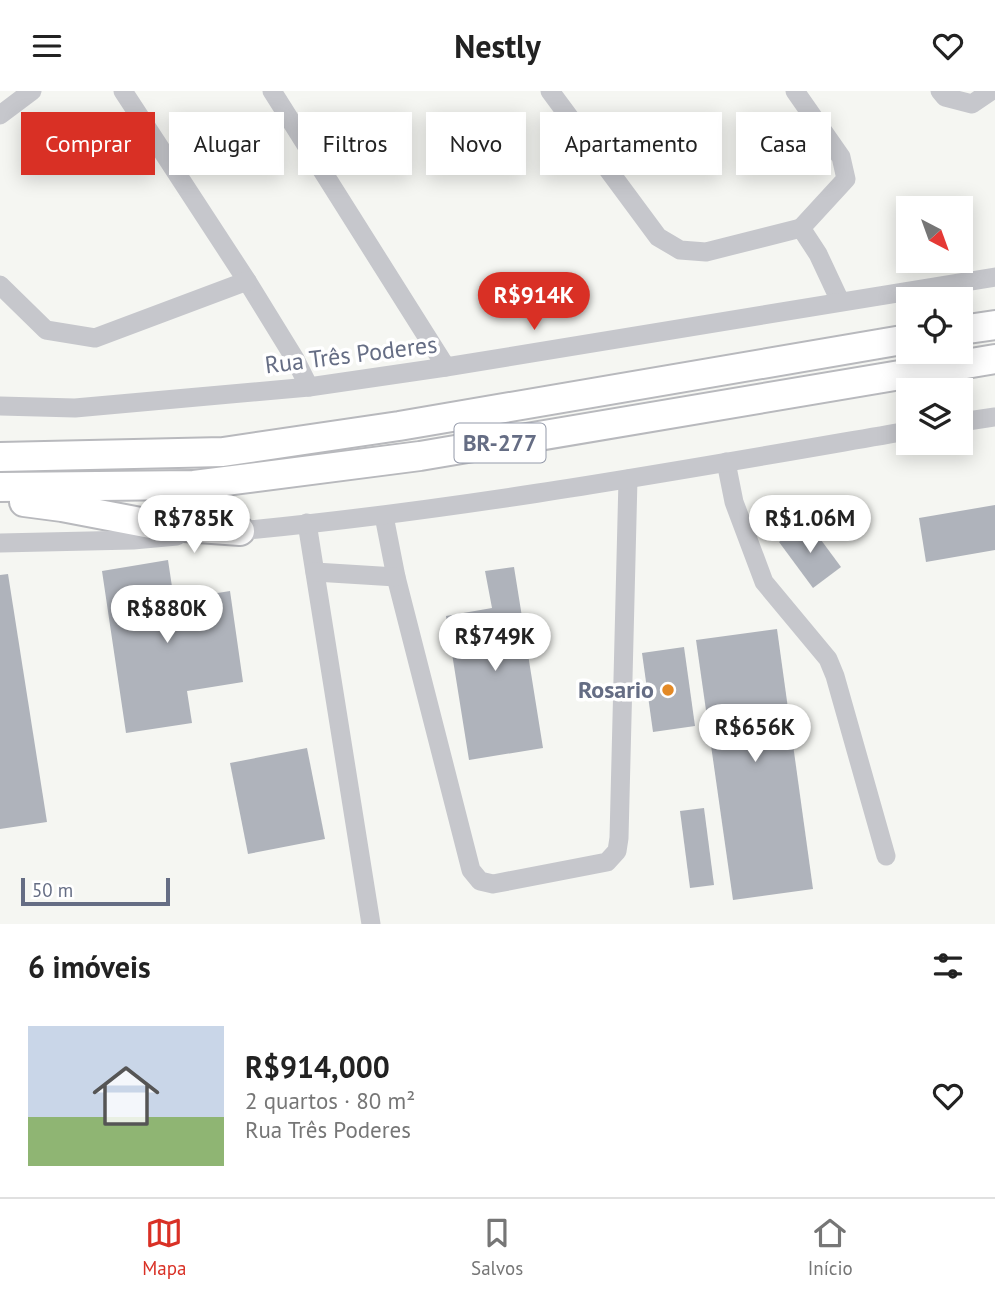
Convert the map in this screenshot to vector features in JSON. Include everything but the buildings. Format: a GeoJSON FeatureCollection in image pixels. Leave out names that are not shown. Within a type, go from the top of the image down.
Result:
{"type":"FeatureCollection","features":[{"type":"Feature","properties":{"kind":"highway"},"geometry":{"type":"LineString","coordinates":[[973,328],[995,325]]}},
{"type":"Feature","properties":{"kind":"highway","name":"BR-277"},"geometry":{"type":"LineString","coordinates":[[0,457],[223,452],[399,426],[896,341]]}},
{"type":"Feature","properties":{"kind":"highway","name":"BR-277"},"geometry":{"type":"LineString","coordinates":[[0,487],[194,485],[420,456],[995,359]]}},
{"type":"Feature","properties":{"kind":"highway"},"geometry":{"type":"LineString","coordinates":[[0,500],[62,507],[156,525],[240,531]]}},
{"type":"Feature","properties":{"kind":"street"},"geometry":{"type":"LineString","coordinates":[[0,115],[32,91]]}},
{"type":"Feature","properties":{"kind":"street"},"geometry":{"type":"LineString","coordinates":[[123,91],[247,281],[309,387]]}},
{"type":"Feature","properties":{"kind":"street"},"geometry":{"type":"LineString","coordinates":[[272,91],[446,367]]}},
{"type":"Feature","properties":{"kind":"street"},"geometry":{"type":"LineString","coordinates":[[550,91],[659,237],[680,250],[706,252],[801,228],[846,179],[841,156],[795,91]]}},
{"type":"Feature","properties":{"kind":"street"},"geometry":{"type":"LineString","coordinates":[[940,91],[944,97],[972,104],[991,91]]}},
{"type":"Feature","properties":{"kind":"street"},"geometry":{"type":"LineString","coordinates":[[801,228],[818,254],[840,301]]}},
{"type":"Feature","properties":{"kind":"street","name":"Rua Três Poderes"},"geometry":{"type":"LineString","coordinates":[[0,406],[75,408],[309,387],[995,277]]}},
{"type":"Feature","properties":{"kind":"street"},"geometry":{"type":"LineString","coordinates":[[0,285],[46,330],[95,338],[247,281]]}},
{"type":"Feature","properties":{"kind":"street"},"geometry":{"type":"LineString","coordinates":[[973,420],[995,417]]}},
{"type":"Feature","properties":{"kind":"street"},"geometry":{"type":"LineString","coordinates":[[0,543],[133,540],[384,516],[628,479],[896,433]]}},
{"type":"Feature","properties":{"kind":"street"},"geometry":{"type":"LineString","coordinates":[[726,462],[734,502],[764,582],[828,659],[835,675],[887,856]]}},
{"type":"Feature","properties":{"kind":"street"},"geometry":{"type":"LineString","coordinates":[[384,516],[396,577],[471,870],[480,881],[493,884],[607,862],[617,851],[628,479]]}},
{"type":"Feature","properties":{"kind":"street"},"geometry":{"type":"LineString","coordinates":[[307,523],[371,924]]}},
{"type":"Feature","properties":{"kind":"street"},"geometry":{"type":"LineString","coordinates":[[316,572],[396,577]]}},
{"type":"Feature","properties":{"kind":"place","name":"Rosario"},"geometry":{"type":"Point","coordinates":[668,690]}}]}
